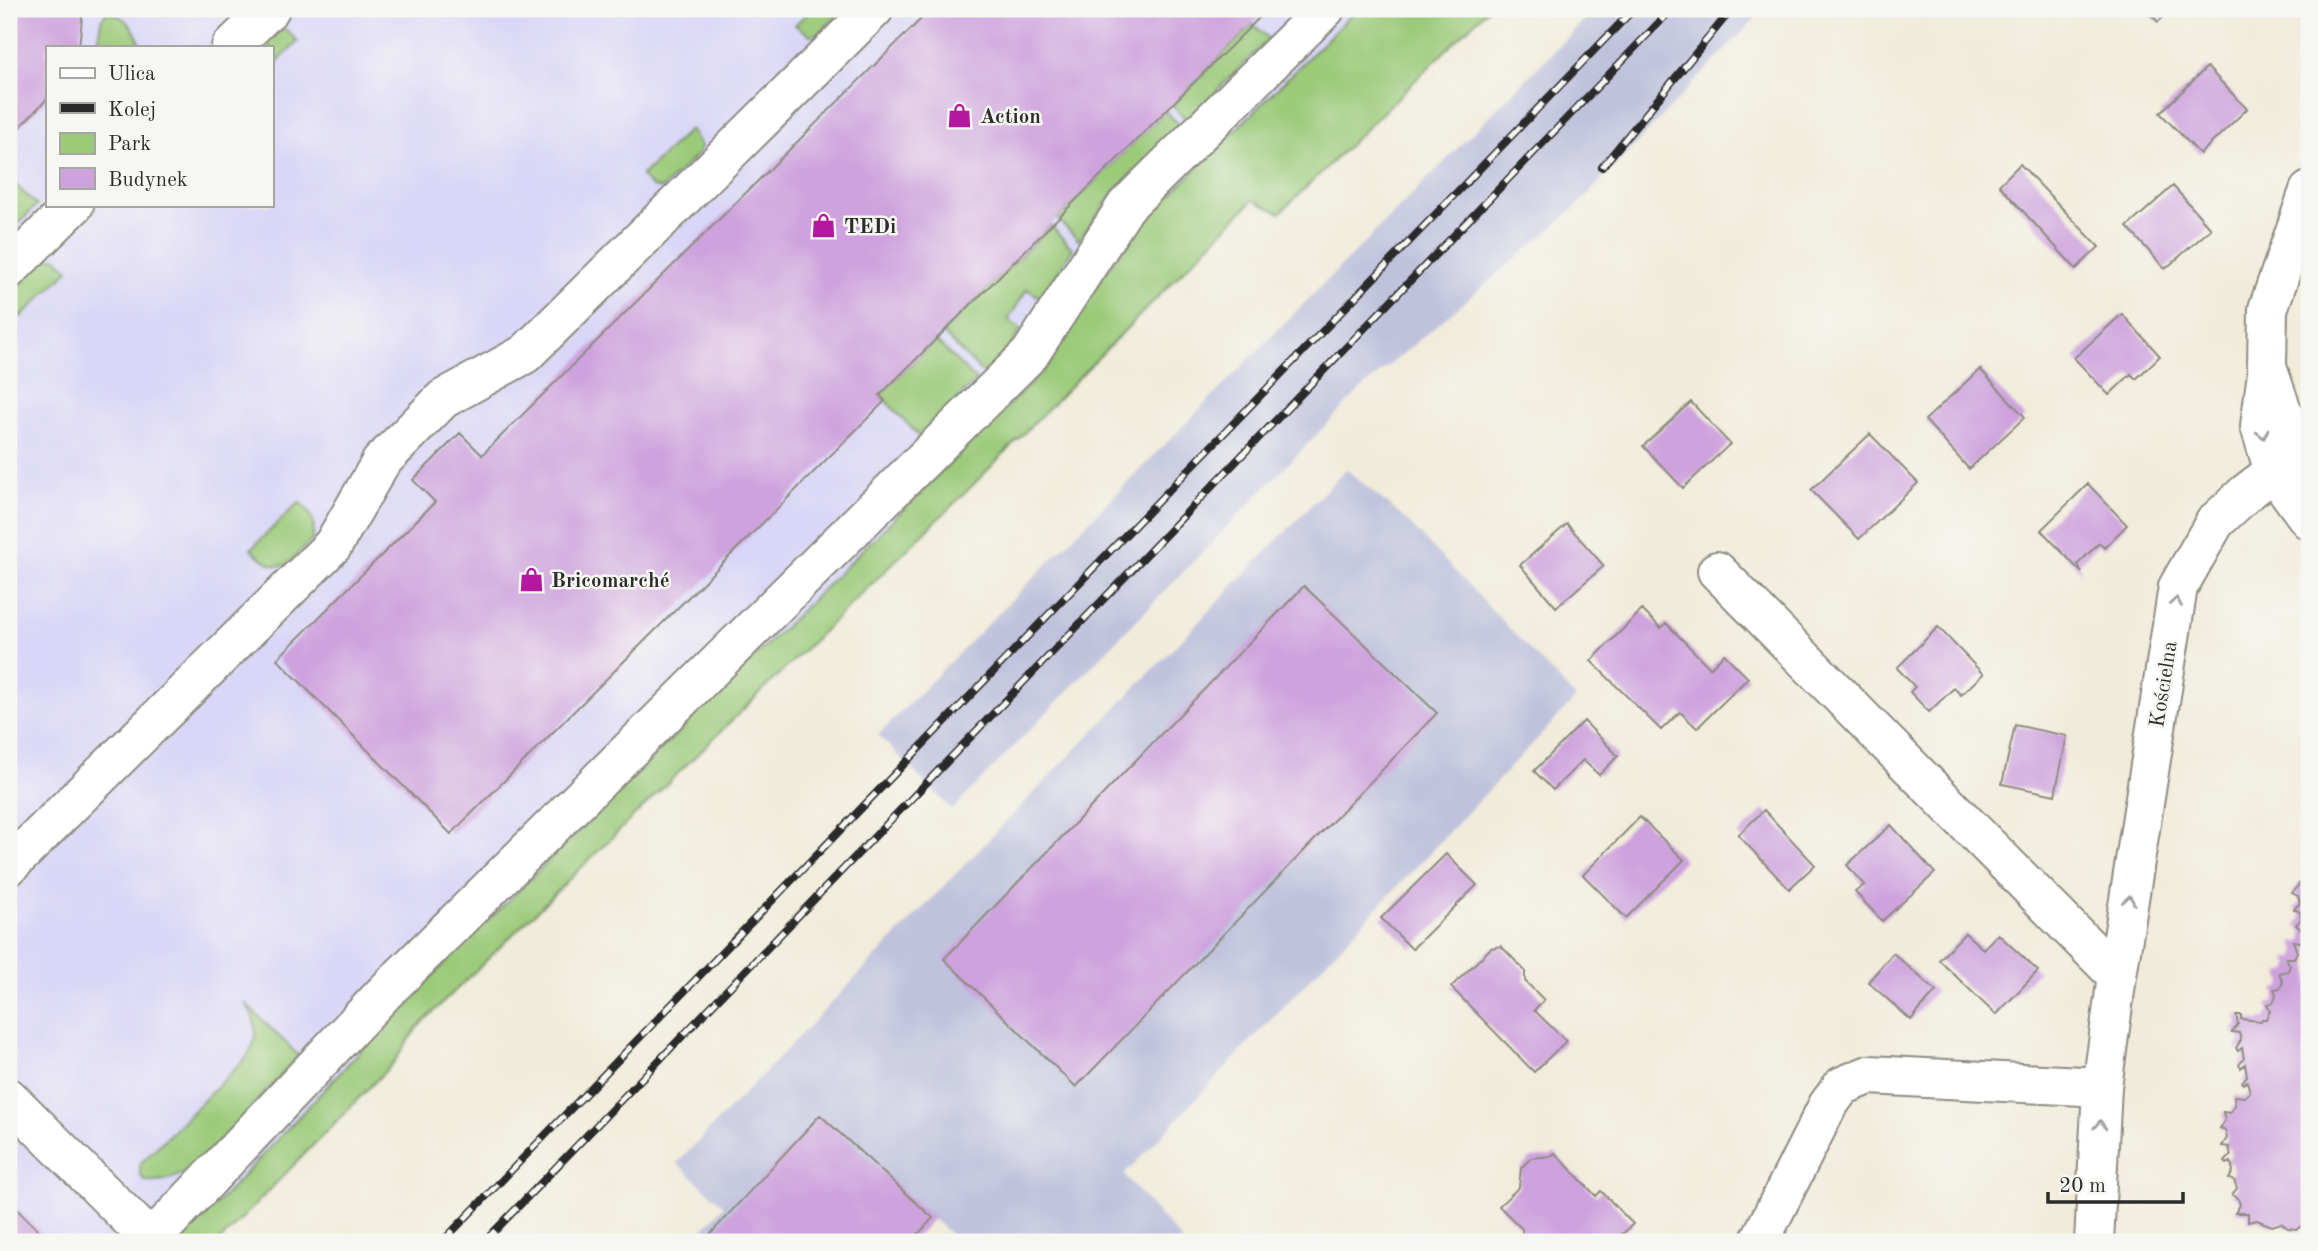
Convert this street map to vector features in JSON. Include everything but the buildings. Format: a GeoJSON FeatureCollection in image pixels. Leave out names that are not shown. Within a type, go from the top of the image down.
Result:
{"type":"FeatureCollection","features":[{"type":"Feature","properties":{"kind":"street"},"geometry":{"type":"LineString","coordinates":[[233,46],[271,9]]}},
{"type":"Feature","properties":{"kind":"street"},"geometry":{"type":"LineString","coordinates":[[9,866],[333,545],[381,462],[443,399],[525,354],[874,9]]}},
{"type":"Feature","properties":{"kind":"street"},"geometry":{"type":"LineString","coordinates":[[9,1098],[151,1240],[386,991],[1030,354],[1126,206],[1325,9]]}},
{"type":"Feature","properties":{"kind":"street","name":"Kościelna"},"geometry":{"type":"LineString","coordinates":[[2094,1242],[2102,1087],[2178,587],[2215,522],[2246,493],[2308,449],[2282,411],[2267,367],[2268,309],[2309,191]]}},
{"type":"Feature","properties":{"kind":"street"},"geometry":{"type":"LineString","coordinates":[[9,270],[73,206]]}},
{"type":"Feature","properties":{"kind":"street"},"geometry":{"type":"LineString","coordinates":[[2267,367],[2260,426],[2274,472],[2309,520]]}},
{"type":"Feature","properties":{"kind":"street"},"geometry":{"type":"LineString","coordinates":[[1717,571],[2117,976]]}},
{"type":"Feature","properties":{"kind":"street"},"geometry":{"type":"LineString","coordinates":[[1759,1242],[1828,1105],[1842,1086],[1869,1075],[2102,1087]]}},
{"type":"Feature","properties":{"kind":"shaded area"},"geometry":{"type":"Polygon","coordinates":[[[9,9],[1488,9],[1280,213],[1253,200],[971,487],[417,1028],[394,1062],[219,1242],[9,1242],[9,9]]]}},
{"type":"Feature","properties":{"kind":"shaded area"},"geometry":{"type":"Polygon","coordinates":[[[1595,9],[1764,9],[1574,209],[1359,391],[952,810],[878,735],[1595,9]]]}},
{"type":"Feature","properties":{"kind":"shaded area"},"geometry":{"type":"Polygon","coordinates":[[[1346,469],[1406,520],[1576,698],[1124,1175],[1183,1242],[959,1242],[933,1219],[911,1242],[691,1242],[724,1206],[677,1163],[1346,469]]]}},
{"type":"Feature","properties":{"kind":"green space"},"geometry":{"type":"Polygon","coordinates":[[[811,9],[844,9],[820,33],[810,35],[795,25],[811,9]]]}},
{"type":"Feature","properties":{"kind":"green space"},"geometry":{"type":"Polygon","coordinates":[[[1357,9],[1488,9],[1280,213],[1253,200],[971,487],[417,1028],[394,1062],[219,1242],[181,1242],[409,999],[1032,382],[1133,232],[1357,9]]]}},
{"type":"Feature","properties":{"kind":"green space"},"geometry":{"type":"Polygon","coordinates":[[[106,13],[119,16],[137,35],[141,46],[98,46],[101,20],[106,13]]]}},
{"type":"Feature","properties":{"kind":"green space"},"geometry":{"type":"Polygon","coordinates":[[[1253,24],[1269,39],[1187,120],[1172,105],[1253,24]]]}},
{"type":"Feature","properties":{"kind":"green space"},"geometry":{"type":"Polygon","coordinates":[[[277,29],[287,30],[298,42],[273,66],[273,46],[256,46],[277,29]]]}},
{"type":"Feature","properties":{"kind":"green space"},"geometry":{"type":"Polygon","coordinates":[[[1165,111],[1181,126],[1114,192],[1079,240],[1057,219],[1165,111]]]}},
{"type":"Feature","properties":{"kind":"green space"},"geometry":{"type":"Polygon","coordinates":[[[690,129],[701,146],[698,154],[662,189],[652,187],[641,176],[690,129]]]}},
{"type":"Feature","properties":{"kind":"green space"},"geometry":{"type":"Polygon","coordinates":[[[10,180],[37,205],[9,229],[10,180]]]}},
{"type":"Feature","properties":{"kind":"green space"},"geometry":{"type":"Polygon","coordinates":[[[1051,226],[1073,249],[1041,298],[1027,289],[1008,320],[1021,329],[1010,346],[984,374],[942,333],[1051,226]]]}},
{"type":"Feature","properties":{"kind":"green space"},"geometry":{"type":"Polygon","coordinates":[[[46,258],[57,258],[69,270],[21,317],[12,308],[9,292],[46,258]]]}},
{"type":"Feature","properties":{"kind":"green space"},"geometry":{"type":"Polygon","coordinates":[[[935,340],[976,380],[920,437],[880,395],[935,340]]]}},
{"type":"Feature","properties":{"kind":"green space"},"geometry":{"type":"Polygon","coordinates":[[[299,502],[312,519],[312,540],[283,565],[277,566],[261,558],[251,549],[299,502]]]}},
{"type":"Feature","properties":{"kind":"green space"},"geometry":{"type":"Polygon","coordinates":[[[245,1003],[299,1056],[197,1166],[172,1178],[145,1181],[140,1175],[140,1164],[250,1051],[256,1031],[253,1017],[245,1003]]]}},
{"type":"Feature","properties":{"kind":"railway"},"geometry":{"type":"LineString","coordinates":[[442,1242],[1634,9]]}},
{"type":"Feature","properties":{"kind":"railway"},"geometry":{"type":"LineString","coordinates":[[484,1242],[1672,9]]}},
{"type":"Feature","properties":{"kind":"railway"},"geometry":{"type":"LineString","coordinates":[[1602,167],[1732,9]]}},
{"type":"Feature","properties":{"kind":"place","name":"Action"},"geometry":{"type":"Point","coordinates":[960,116]}},
{"type":"Feature","properties":{"kind":"place","name":"TEDi"},"geometry":{"type":"Point","coordinates":[824,226]}},
{"type":"Feature","properties":{"kind":"place","name":"Bricomarché"},"geometry":{"type":"Point","coordinates":[531,580]}}]}
